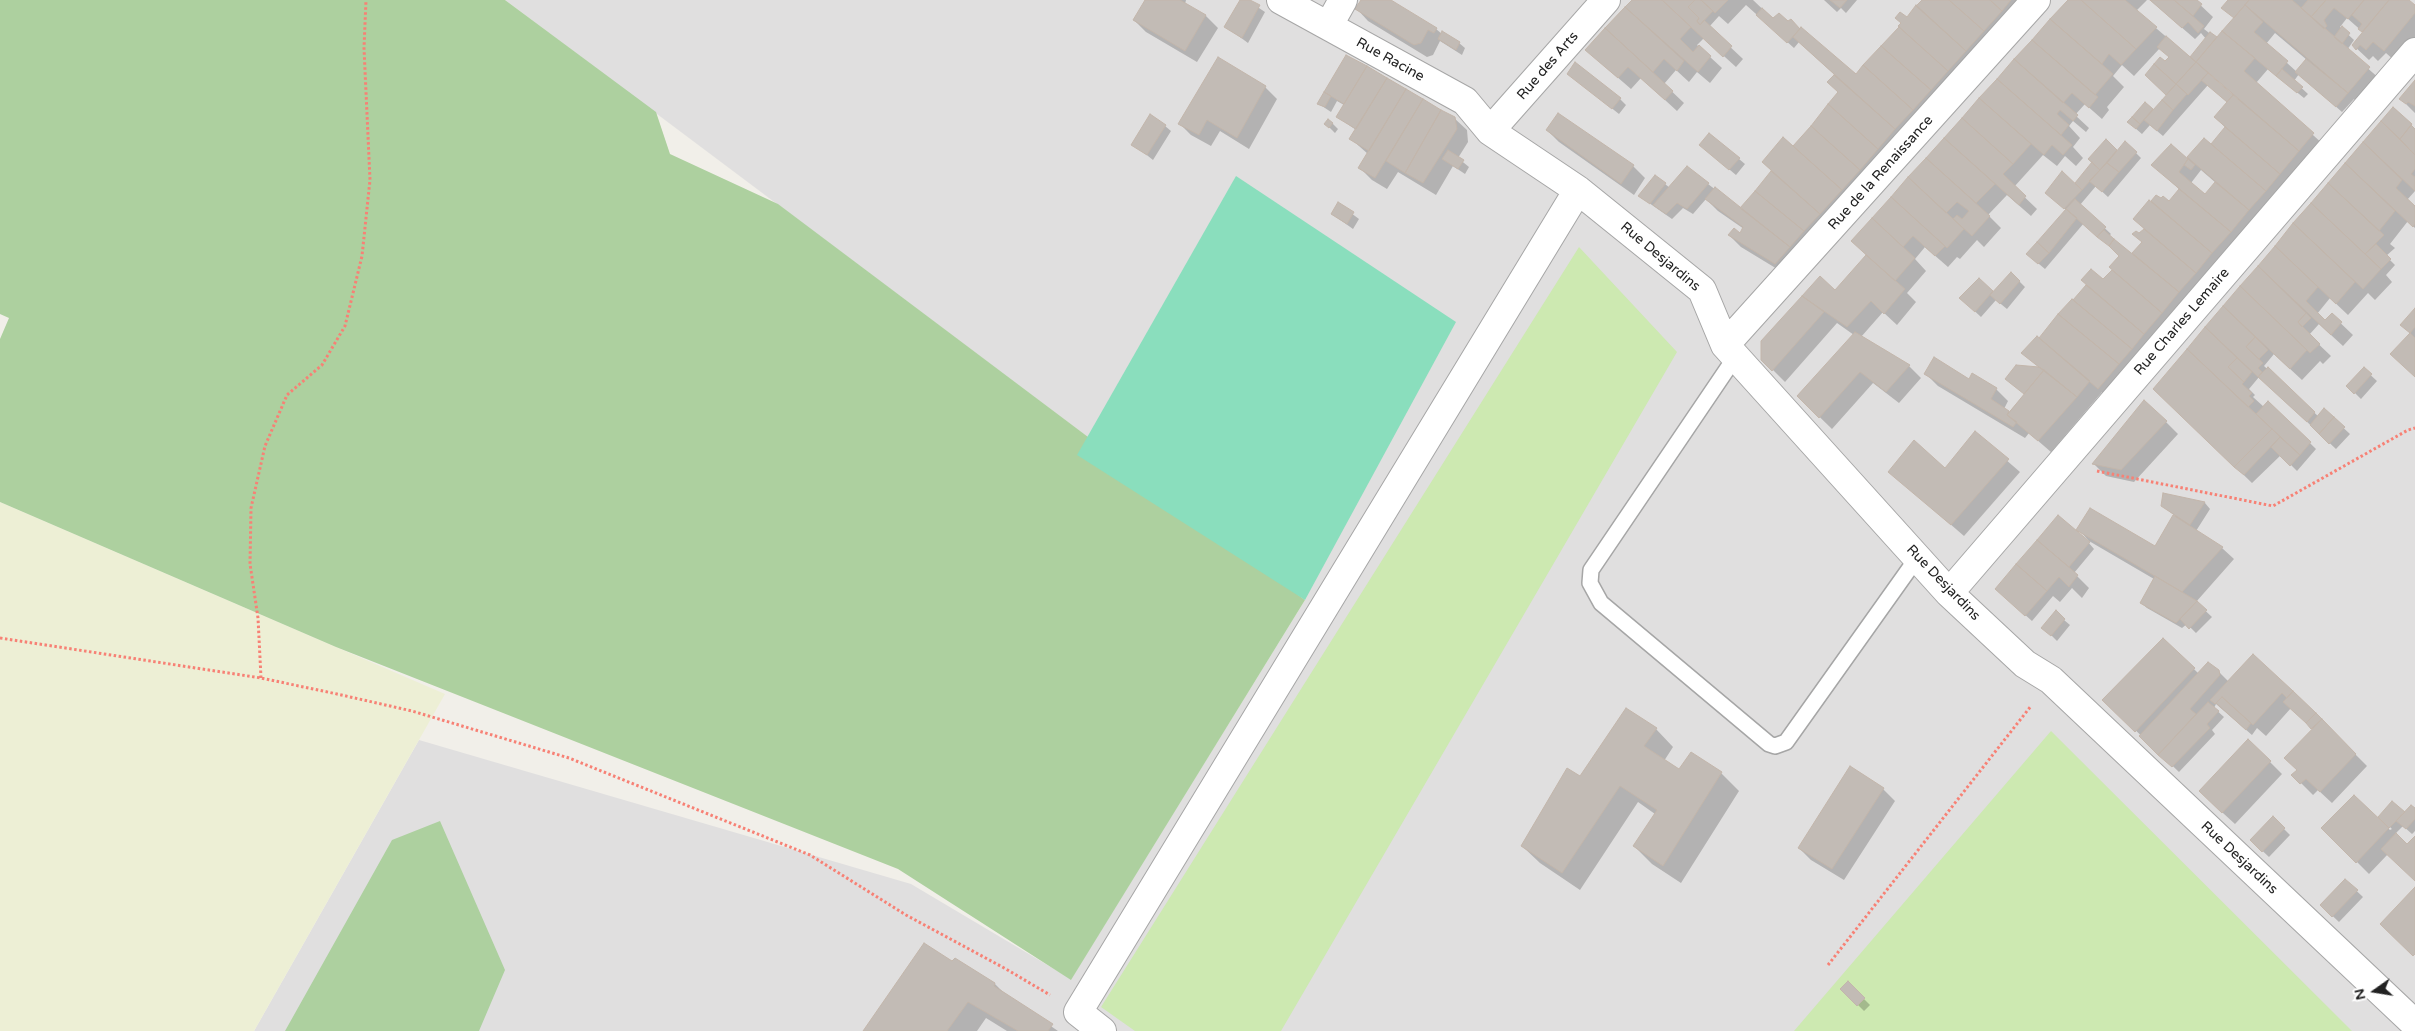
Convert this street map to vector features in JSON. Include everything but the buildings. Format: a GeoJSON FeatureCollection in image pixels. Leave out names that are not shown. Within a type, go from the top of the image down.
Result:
{"type":"FeatureCollection","features":[{"type":"Feature","properties":{"kind":"street","name":"Rue Racine"},"geometry":{"type":"LineString","coordinates":[[1281,0],[1465,101],[1490,131]]}},
{"type":"Feature","properties":{"kind":"street"},"geometry":{"type":"LineString","coordinates":[[1329,25],[1344,0]]}},
{"type":"Feature","properties":{"kind":"street","name":"Rue des Arts"},"geometry":{"type":"LineString","coordinates":[[1490,131],[1606,0]]}},
{"type":"Feature","properties":{"kind":"street","name":"Rue de la Renaissance"},"geometry":{"type":"LineString","coordinates":[[1731,351],[2036,0]]}},
{"type":"Feature","properties":{"kind":"street","name":"Rue Charles Lemaire"},"geometry":{"type":"LineString","coordinates":[[1949,593],[2415,52]]}},
{"type":"Feature","properties":{"kind":"street","name":"Rue Desjardins"},"geometry":{"type":"LineString","coordinates":[[1490,131],[1578,190],[1702,290],[1731,351],[1949,593],[2025,664],[2051,680],[2415,1024]]}},
{"type":"Feature","properties":{"kind":"street"},"geometry":{"type":"LineString","coordinates":[[1102,1031],[1078,1012],[1578,190]]}},
{"type":"Feature","properties":{"kind":"lane"},"geometry":{"type":"LineString","coordinates":[[1731,351],[1591,570],[1590,583],[1602,603],[1769,744],[1775,746],[1786,742],[1917,558]]}},
{"type":"Feature","properties":{"kind":"path"},"geometry":{"type":"LineString","coordinates":[[261,678],[258,618],[250,564],[251,508],[265,446],[287,395],[322,365],[345,326],[362,256],[370,180],[364,48],[366,0]]}},
{"type":"Feature","properties":{"kind":"path"},"geometry":{"type":"LineString","coordinates":[[2060,465],[2273,506],[2408,430],[2415,428]]}},
{"type":"Feature","properties":{"kind":"path"},"geometry":{"type":"LineString","coordinates":[[0,638],[261,678],[412,711],[569,758],[810,855],[906,915],[1006,969],[1078,1012]]}},
{"type":"Feature","properties":{"kind":"path"},"geometry":{"type":"LineString","coordinates":[[1828,965],[2051,680]]}},
{"type":"Feature","properties":{"kind":"shaded area"},"geometry":{"type":"Polygon","coordinates":[[[505,0],[2415,0],[2415,1031],[254,1031],[419,740],[911,884],[1071,979],[1305,600],[505,0]]]}},
{"type":"Feature","properties":{"kind":"green space"},"geometry":{"type":"Polygon","coordinates":[[[0,0],[505,0],[656,112],[670,154],[778,204],[1305,600],[1071,980],[898,869],[336,647],[0,502],[0,339],[9,318],[0,314],[0,0]]]}},
{"type":"Feature","properties":{"kind":"green space"},"geometry":{"type":"Polygon","coordinates":[[[1236,176],[1456,322],[1305,600],[1077,455],[1236,176]]]}},
{"type":"Feature","properties":{"kind":"green space"},"geometry":{"type":"Polygon","coordinates":[[[1579,247],[1677,352],[1281,1031],[1135,1031],[1101,1007],[1579,247]]]}},
{"type":"Feature","properties":{"kind":"green space"},"geometry":{"type":"Polygon","coordinates":[[[0,502],[445,694],[254,1031],[0,1031],[0,502]]]}},
{"type":"Feature","properties":{"kind":"green space"},"geometry":{"type":"Polygon","coordinates":[[[2051,731],[2352,1031],[1794,1031],[2051,731]]]}},
{"type":"Feature","properties":{"kind":"green space"},"geometry":{"type":"Polygon","coordinates":[[[440,821],[505,970],[479,1031],[285,1031],[392,840],[440,821]]]}}]}
